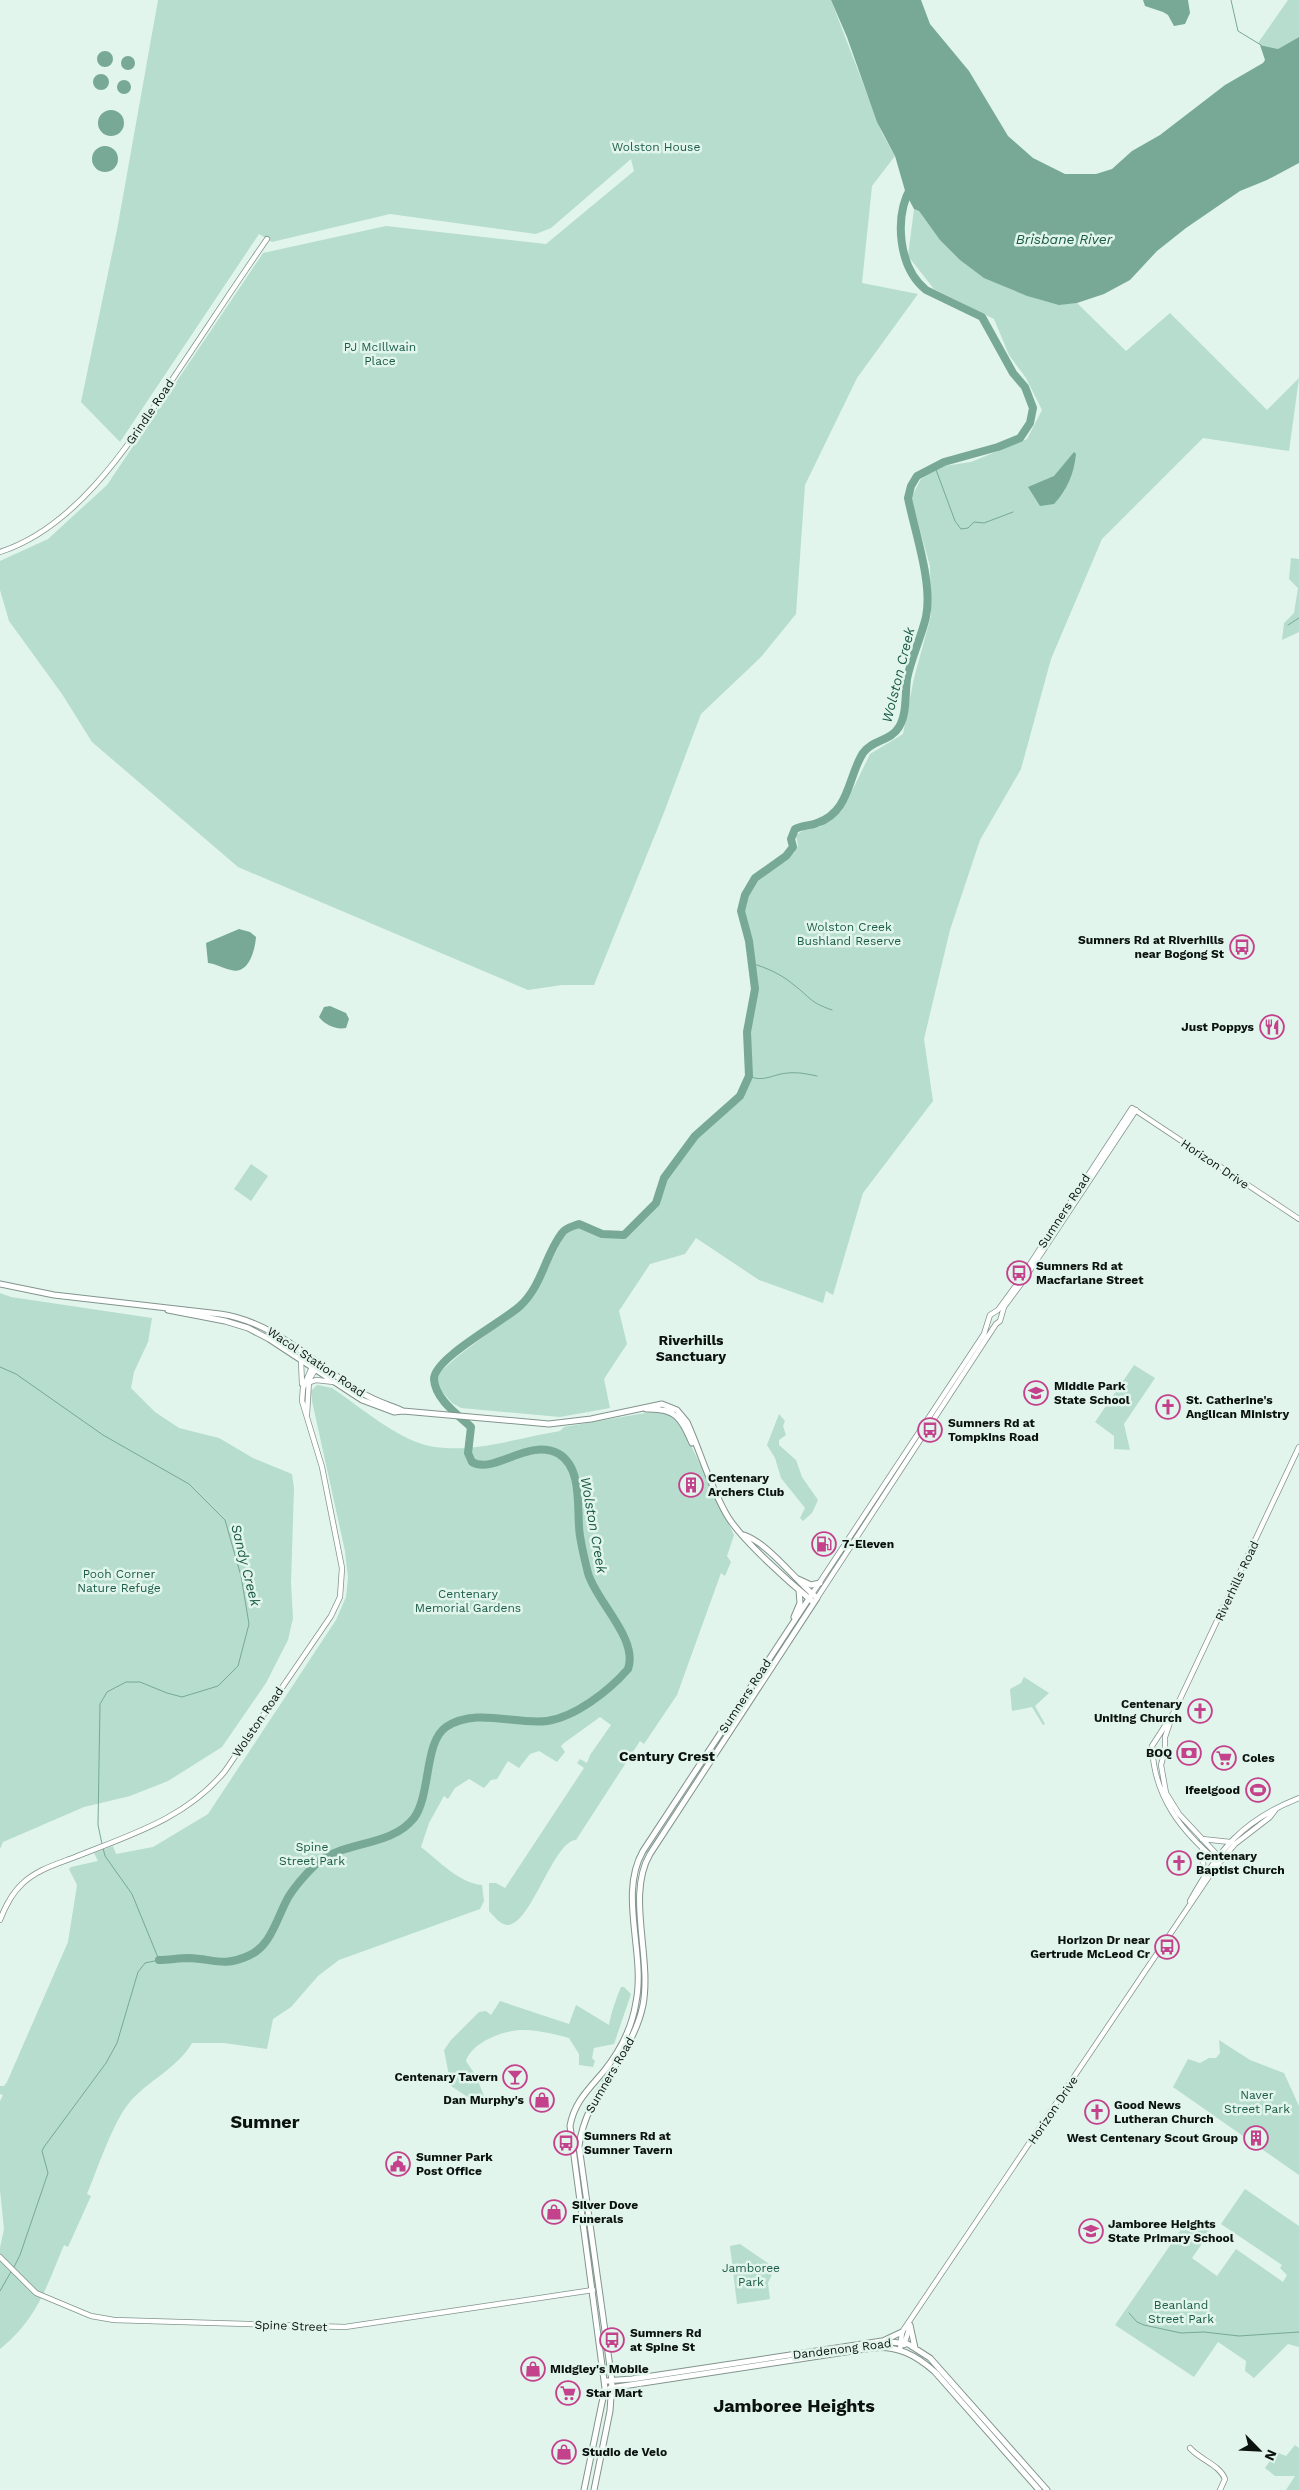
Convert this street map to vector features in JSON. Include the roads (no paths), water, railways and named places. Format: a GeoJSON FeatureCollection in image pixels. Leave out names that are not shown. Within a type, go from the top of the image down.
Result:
{"type":"FeatureCollection","features":[{"type":"Feature","properties":{"kind":"main road","name":"Wacol Station Road"},"geometry":{"type":"LineString","coordinates":[[0,1284],[23,1290],[220,1319],[248,1328],[334,1382],[378,1407],[394,1412],[404,1411],[549,1424],[662,1404],[677,1410],[687,1422],[723,1508],[732,1522],[749,1542],[798,1588],[813,1598]]}},
{"type":"Feature","properties":{"kind":"main road","name":"Wacol Station Road"},"geometry":{"type":"LineString","coordinates":[[168,1310],[220,1314],[246,1320],[267,1329],[364,1395],[404,1411]]}},
{"type":"Feature","properties":{"kind":"main road","name":"Wacol Station Road"},"geometry":{"type":"LineString","coordinates":[[744,1535],[752,1538],[794,1576],[813,1598]]}},
{"type":"Feature","properties":{"kind":"main road"},"geometry":{"type":"LineString","coordinates":[[794,1576],[811,1585],[820,1582]]}},
{"type":"Feature","properties":{"kind":"main road"},"geometry":{"type":"LineString","coordinates":[[781,1642],[800,1603],[801,1594],[798,1588]]}},
{"type":"Feature","properties":{"kind":"main road","name":"Sumners Road"},"geometry":{"type":"LineString","coordinates":[[584,2490],[603,2408],[605,2388],[593,2290],[570,2136],[574,2109],[612,2060],[625,2038],[636,2003],[640,1970],[632,1887],[635,1868],[643,1851],[781,1642],[813,1598]]}},
{"type":"Feature","properties":{"kind":"main road","name":"Sumners Road"},"geometry":{"type":"LineString","coordinates":[[594,2490],[609,2420],[613,2387],[580,2146],[585,2118],[594,2099],[628,2047],[643,2004],[646,1968],[639,1889],[644,1864],[813,1598]]}},
{"type":"Feature","properties":{"kind":"main road"},"geometry":{"type":"LineString","coordinates":[[577,2183],[584,2182]]}},
{"type":"Feature","properties":{"kind":"main road","name":"Spine Street"},"geometry":{"type":"LineString","coordinates":[[593,2290],[600,2288]]}},
{"type":"Feature","properties":{"kind":"main road"},"geometry":{"type":"LineString","coordinates":[[910,2325],[912,2341],[916,2348]]}},
{"type":"Feature","properties":{"kind":"main road"},"geometry":{"type":"LineString","coordinates":[[882,2342],[902,2332]]}},
{"type":"Feature","properties":{"kind":"main road","name":"Dandenong Road"},"geometry":{"type":"LineString","coordinates":[[604,2381],[882,2342],[902,2343],[916,2348],[930,2358],[1047,2490]]}},
{"type":"Feature","properties":{"kind":"main road","name":"Dandenong Road"},"geometry":{"type":"LineString","coordinates":[[605,2388],[872,2348],[900,2350],[918,2358],[934,2372],[1039,2490]]}},
{"type":"Feature","properties":{"kind":"street","name":"Grindle Road"},"geometry":{"type":"LineString","coordinates":[[0,552],[44,531],[75,503],[112,464],[267,239]]}},
{"type":"Feature","properties":{"kind":"street","name":"Horizon Drive"},"geometry":{"type":"LineString","coordinates":[[1134,1109],[1299,1220]]}},
{"type":"Feature","properties":{"kind":"street","name":"Sumners Road"},"geometry":{"type":"LineString","coordinates":[[813,1598],[820,1582],[984,1334],[989,1319],[1017,1284],[1134,1109]]}},
{"type":"Feature","properties":{"kind":"street","name":"Sumners Road"},"geometry":{"type":"LineString","coordinates":[[813,1598],[996,1324],[1000,1321],[1004,1307],[1022,1284],[1134,1109]]}},
{"type":"Feature","properties":{"kind":"street"},"geometry":{"type":"LineString","coordinates":[[994,1312],[1000,1316]]}},
{"type":"Feature","properties":{"kind":"street"},"geometry":{"type":"LineString","coordinates":[[989,1319],[996,1324]]}},
{"type":"Feature","properties":{"kind":"street"},"geometry":{"type":"LineString","coordinates":[[302,1361],[302,1388]]}},
{"type":"Feature","properties":{"kind":"street","name":"Wolston Road"},"geometry":{"type":"LineString","coordinates":[[0,1920],[15,1891],[29,1878],[50,1867],[175,1814],[208,1791],[232,1760],[336,1607],[342,1587],[340,1556],[322,1467],[302,1401],[302,1388],[317,1362]]}},
{"type":"Feature","properties":{"kind":"street","name":"Wolston Road"},"geometry":{"type":"LineString","coordinates":[[307,1414],[308,1383],[313,1368]]}},
{"type":"Feature","properties":{"kind":"street"},"geometry":{"type":"LineString","coordinates":[[308,1383],[316,1380],[334,1382]]}},
{"type":"Feature","properties":{"kind":"street","name":"Riverhills Road"},"geometry":{"type":"LineString","coordinates":[[1156,1741],[1173,1714],[1299,1447]]}},
{"type":"Feature","properties":{"kind":"street","name":"Riverhills Road"},"geometry":{"type":"LineString","coordinates":[[1164,1743],[1173,1714]]}},
{"type":"Feature","properties":{"kind":"street"},"geometry":{"type":"LineString","coordinates":[[1156,1741],[1164,1743],[1166,1748],[1163,1753],[1161,1771],[1166,1793],[1179,1814],[1218,1860],[1202,1849],[1164,1801],[1156,1775],[1152,1746],[1156,1741]]}},
{"type":"Feature","properties":{"kind":"street"},"geometry":{"type":"LineString","coordinates":[[1153,1752],[1163,1753]]}},
{"type":"Feature","properties":{"kind":"street","name":"Horizon Drive"},"geometry":{"type":"LineString","coordinates":[[902,2343],[902,2332],[1187,1910],[1230,1842],[1267,1812],[1299,1798]]}},
{"type":"Feature","properties":{"kind":"street","name":"Horizon Drive"},"geometry":{"type":"LineString","coordinates":[[1187,1910],[1204,1874],[1242,1837],[1270,1817],[1276,1809]]}},
{"type":"Feature","properties":{"kind":"street"},"geometry":{"type":"LineString","coordinates":[[1201,1839],[1212,1842],[1230,1842]]}},
{"type":"Feature","properties":{"kind":"street"},"geometry":{"type":"LineString","coordinates":[[1202,1849],[1204,1874]]}},
{"type":"Feature","properties":{"kind":"street","name":"Spine Street"},"geometry":{"type":"LineString","coordinates":[[1,2258],[26,2284],[42,2296],[91,2316],[109,2320],[336,2328],[593,2290]]}},
{"type":"Feature","properties":{"kind":"street","name":"Horizon Drive"},"geometry":{"type":"LineString","coordinates":[[900,2350],[919,2309]]}},
{"type":"Feature","properties":{"kind":"street"},"geometry":{"type":"LineString","coordinates":[[1190,2448],[1200,2458],[1223,2473],[1225,2479],[1220,2490]]}},
{"type":"Feature","properties":{"kind":"water","name":"Brisbane River"},"geometry":{"type":"Polygon","coordinates":[[[831,0],[921,0],[930,24],[969,71],[1008,136],[1033,158],[1065,174],[1096,174],[1112,169],[1132,151],[1160,135],[1225,85],[1263,63],[1265,60],[1260,45],[1278,49],[1299,37],[1299,163],[1267,180],[1240,191],[1186,228],[1157,251],[1130,280],[1104,294],[1077,303],[1059,305],[1027,296],[984,278],[960,260],[940,240],[919,211],[914,209],[906,194],[895,156],[877,122],[847,37],[831,0]]]}},
{"type":"Feature","properties":{"kind":"water"},"geometry":{"type":"Polygon","coordinates":[[[1143,0],[1188,0],[1190,13],[1185,24],[1174,26],[1168,15],[1145,6],[1143,0]]]}},
{"type":"Feature","properties":{"kind":"water"},"geometry":{"type":"Polygon","coordinates":[[[105,51],[113,59],[105,67],[97,59],[105,51]]]}},
{"type":"Feature","properties":{"kind":"water"},"geometry":{"type":"Polygon","coordinates":[[[125,56],[131,56],[135,63],[131,70],[125,70],[121,66],[121,60],[125,56]]]}},
{"type":"Feature","properties":{"kind":"water"},"geometry":{"type":"Polygon","coordinates":[[[101,74],[109,82],[101,90],[93,82],[101,74]]]}},
{"type":"Feature","properties":{"kind":"water"},"geometry":{"type":"Polygon","coordinates":[[[121,80],[127,80],[131,87],[127,94],[121,94],[117,90],[117,84],[121,80]]]}},
{"type":"Feature","properties":{"kind":"water"},"geometry":{"type":"Polygon","coordinates":[[[111,110],[120,114],[124,123],[120,132],[111,136],[102,132],[98,123],[102,114],[111,110]]]}},
{"type":"Feature","properties":{"kind":"water"},"geometry":{"type":"Polygon","coordinates":[[[105,146],[114,150],[118,159],[114,168],[105,172],[96,168],[92,159],[96,150],[105,146]]]}},
{"type":"Feature","properties":{"kind":"water"},"geometry":{"type":"Polygon","coordinates":[[[1074,452],[1076,454],[1074,468],[1063,493],[1054,504],[1040,506],[1028,487],[1054,476],[1074,452]]]}},
{"type":"Feature","properties":{"kind":"water"},"geometry":{"type":"Polygon","coordinates":[[[239,929],[250,932],[256,937],[247,965],[237,971],[208,963],[206,943],[239,929]]]}},
{"type":"Feature","properties":{"kind":"water"},"geometry":{"type":"Polygon","coordinates":[[[330,1006],[346,1013],[349,1019],[346,1028],[331,1026],[319,1017],[324,1007],[330,1006]]]}},
{"type":"Feature","properties":{"kind":"waterway"},"geometry":{"type":"LineString","coordinates":[[1231,0],[1238,31],[1261,45]]}},
{"type":"Feature","properties":{"kind":"waterway","name":"Wolston Creek"},"geometry":{"type":"LineString","coordinates":[[159,1960],[189,1958],[225,1962],[248,1956],[256,1951],[263,1945],[273,1930],[292,1891],[316,1864],[327,1856],[392,1834],[404,1828],[414,1818],[423,1796],[434,1744],[439,1734],[446,1727],[458,1721],[483,1717],[535,1722],[558,1719],[591,1702],[628,1669],[630,1657],[627,1645],[615,1620],[592,1584],[588,1573],[580,1536],[576,1480],[567,1461],[559,1454],[548,1450],[536,1450],[524,1452],[491,1464],[481,1465],[472,1462],[468,1453],[471,1427],[443,1400],[438,1393],[434,1379],[437,1370],[445,1361],[471,1340],[520,1306],[533,1289],[551,1251],[565,1230],[579,1224],[602,1234],[624,1235],[656,1203],[664,1178],[695,1136],[740,1096],[749,1076],[747,1032],[755,989],[749,941],[741,911],[745,895],[755,878],[786,856],[793,847],[791,839],[795,829],[817,823],[828,818],[836,811],[847,792],[863,753],[871,745],[896,732],[902,722],[907,679],[924,625],[928,604],[922,558],[908,498],[911,486],[917,476],[944,462],[998,447],[1020,438],[1030,423],[1033,408],[1025,387],[1013,373],[982,317],[926,290],[909,268],[904,255],[901,227],[902,213],[911,187]]}},
{"type":"Feature","properties":{"kind":"waterway"},"geometry":{"type":"LineString","coordinates":[[935,467],[955,521],[961,529],[968,528],[974,522],[984,523],[1013,512]]}},
{"type":"Feature","properties":{"kind":"waterway"},"geometry":{"type":"LineString","coordinates":[[1288,625],[1299,618]]}},
{"type":"Feature","properties":{"kind":"waterway"},"geometry":{"type":"LineString","coordinates":[[751,963],[779,975],[814,1002],[832,1010]]}},
{"type":"Feature","properties":{"kind":"waterway"},"geometry":{"type":"LineString","coordinates":[[749,1076],[759,1079],[792,1073],[817,1076]]}},
{"type":"Feature","properties":{"kind":"waterway","name":"Sandy Creek"},"geometry":{"type":"LineString","coordinates":[[0,1367],[16,1374],[103,1435],[189,1484],[225,1520],[241,1576],[249,1624],[238,1666],[218,1686],[182,1697],[140,1682],[126,1682],[107,1692],[100,1704],[98,1825],[102,1844]]}},
{"type":"Feature","properties":{"kind":"waterway"},"geometry":{"type":"LineString","coordinates":[[14,2267],[20,2255],[48,2173],[42,2151],[106,2063],[117,2043],[138,1972],[145,1963],[159,1960],[132,1894],[105,1856],[103,1848]]}},
{"type":"Feature","properties":{"kind":"waterway"},"geometry":{"type":"LineString","coordinates":[[0,2291],[12,2270]]}},
{"type":"Feature","properties":{"kind":"waterway"},"geometry":{"type":"LineString","coordinates":[[1129,2313],[1137,2322],[1144,2325],[1181,2333],[1204,2332],[1239,2336],[1299,2332]]}},
{"type":"Feature","properties":{"kind":"place","name":"Sumners Rd at Riverhills near Bogong St"},"geometry":{"type":"Point","coordinates":[1242,947]}},
{"type":"Feature","properties":{"kind":"place","name":"Just Poppys"},"geometry":{"type":"Point","coordinates":[1272,1027]}},
{"type":"Feature","properties":{"kind":"place","name":"Sumners Rd at Macfarlane Street"},"geometry":{"type":"Point","coordinates":[1019,1273]}},
{"type":"Feature","properties":{"kind":"place","name":"Middle Park State School"},"geometry":{"type":"Point","coordinates":[1036,1393]}},
{"type":"Feature","properties":{"kind":"place","name":"St. Catherine's Anglican Ministry"},"geometry":{"type":"Point","coordinates":[1168,1407]}},
{"type":"Feature","properties":{"kind":"place","name":"Sumners Rd at Tompkins Road"},"geometry":{"type":"Point","coordinates":[930,1430]}},
{"type":"Feature","properties":{"kind":"place","name":"Centenary Archers Club"},"geometry":{"type":"Point","coordinates":[691,1485]}},
{"type":"Feature","properties":{"kind":"place","name":"7-Eleven"},"geometry":{"type":"Point","coordinates":[824,1544]}},
{"type":"Feature","properties":{"kind":"place","name":"Centenary Uniting Church"},"geometry":{"type":"Point","coordinates":[1200,1711]}},
{"type":"Feature","properties":{"kind":"place","name":"BOQ"},"geometry":{"type":"Point","coordinates":[1189,1753]}},
{"type":"Feature","properties":{"kind":"place","name":"Coles"},"geometry":{"type":"Point","coordinates":[1224,1758]}},
{"type":"Feature","properties":{"kind":"place","name":"ifeelgood"},"geometry":{"type":"Point","coordinates":[1258,1790]}},
{"type":"Feature","properties":{"kind":"place","name":"Centenary Baptist Church"},"geometry":{"type":"Point","coordinates":[1179,1863]}},
{"type":"Feature","properties":{"kind":"place","name":"Horizon Dr near Gertrude McLeod Cr"},"geometry":{"type":"Point","coordinates":[1167,1947]}},
{"type":"Feature","properties":{"kind":"place","name":"Centenary Tavern"},"geometry":{"type":"Point","coordinates":[515,2077]}},
{"type":"Feature","properties":{"kind":"place","name":"Dan Murphy's"},"geometry":{"type":"Point","coordinates":[542,2100]}},
{"type":"Feature","properties":{"kind":"place","name":"Good News Lutheran Church"},"geometry":{"type":"Point","coordinates":[1097,2112]}},
{"type":"Feature","properties":{"kind":"place","name":"West Centenary Scout Group"},"geometry":{"type":"Point","coordinates":[1256,2138]}},
{"type":"Feature","properties":{"kind":"place","name":"Sumners Rd at Sumner Tavern"},"geometry":{"type":"Point","coordinates":[566,2143]}},
{"type":"Feature","properties":{"kind":"place","name":"Sumner Park Post Office"},"geometry":{"type":"Point","coordinates":[398,2164]}},
{"type":"Feature","properties":{"kind":"place","name":"Silver Dove Funerals"},"geometry":{"type":"Point","coordinates":[554,2212]}},
{"type":"Feature","properties":{"kind":"place","name":"Jamboree Heights State Primary School"},"geometry":{"type":"Point","coordinates":[1091,2231]}},
{"type":"Feature","properties":{"kind":"place","name":"Sumners Rd at Spine St"},"geometry":{"type":"Point","coordinates":[612,2340]}},
{"type":"Feature","properties":{"kind":"place","name":"Midgley's Mobile"},"geometry":{"type":"Point","coordinates":[533,2369]}},
{"type":"Feature","properties":{"kind":"place","name":"Star Mart"},"geometry":{"type":"Point","coordinates":[568,2393]}},
{"type":"Feature","properties":{"kind":"place","name":"Studio de Velo"},"geometry":{"type":"Point","coordinates":[564,2452]}},
{"type":"Feature","properties":{"kind":"district","name":"Riverhills Sanctuary"},"geometry":{"type":"Point","coordinates":[691,1348]}},
{"type":"Feature","properties":{"kind":"district","name":"Century Crest"},"geometry":{"type":"Point","coordinates":[667,1756]}},
{"type":"Feature","properties":{"kind":"district","name":"Sumner"},"geometry":{"type":"Point","coordinates":[265,2121]}},
{"type":"Feature","properties":{"kind":"district","name":"Jamboree Heights"},"geometry":{"type":"Point","coordinates":[794,2405]}},
{"type":"Feature","properties":{"kind":"park label","name":"Wolston House"},"geometry":{"type":"Point","coordinates":[656,147]}},
{"type":"Feature","properties":{"kind":"park label","name":"PJ McIllwain Place"},"geometry":{"type":"Point","coordinates":[380,354]}},
{"type":"Feature","properties":{"kind":"park label","name":"Wolston Creek Bushland Reserve"},"geometry":{"type":"Point","coordinates":[849,934]}},
{"type":"Feature","properties":{"kind":"park label","name":"Pooh Corner Nature Refuge"},"geometry":{"type":"Point","coordinates":[119,1581]}},
{"type":"Feature","properties":{"kind":"park label","name":"Centenary Memorial Gardens"},"geometry":{"type":"Point","coordinates":[468,1601]}},
{"type":"Feature","properties":{"kind":"park label","name":"Spine Street Park"},"geometry":{"type":"Point","coordinates":[312,1854]}},
{"type":"Feature","properties":{"kind":"park label","name":"Naver Street Park"},"geometry":{"type":"Point","coordinates":[1257,2102]}},
{"type":"Feature","properties":{"kind":"park label","name":"Jamboree Park"},"geometry":{"type":"Point","coordinates":[751,2275]}},
{"type":"Feature","properties":{"kind":"park label","name":"Beanland Street Park"},"geometry":{"type":"Point","coordinates":[1181,2312]}}]}
